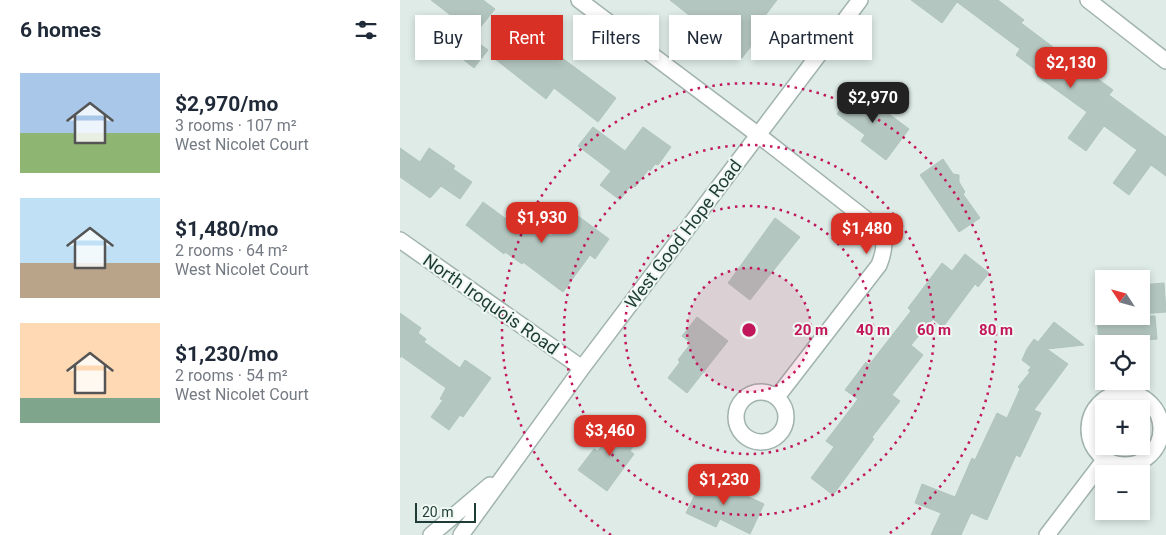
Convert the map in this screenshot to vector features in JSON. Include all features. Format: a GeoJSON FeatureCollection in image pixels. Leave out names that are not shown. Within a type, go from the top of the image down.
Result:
{"type":"FeatureCollection","features":[{"type":"Feature","properties":{"kind":"street"},"geometry":{"type":"LineString","coordinates":[[580,0],[867,220],[880,231],[885,240],[885,250],[879,264],[777,397]]}},
{"type":"Feature","properties":{"kind":"street","name":"West Good Hope Road"},"geometry":{"type":"LineString","coordinates":[[461,535],[582,368],[860,0]]}},
{"type":"Feature","properties":{"kind":"street"},"geometry":{"type":"LineString","coordinates":[[1088,0],[1166,61]]}},
{"type":"Feature","properties":{"kind":"street","name":"North Iroquois Road"},"geometry":{"type":"LineString","coordinates":[[400,240],[582,368]]}},
{"type":"Feature","properties":{"kind":"street"},"geometry":{"type":"LineString","coordinates":[[1118,394],[1130,394],[1141,397],[1151,404],[1161,425],[1160,437],[1156,448],[1148,457],[1138,463],[1127,465],[1115,464],[1104,459],[1096,451],[1091,440],[1089,428],[1095,411],[1107,398],[1118,394]]}},
{"type":"Feature","properties":{"kind":"street"},"geometry":{"type":"LineString","coordinates":[[1047,535],[1104,459]]}},
{"type":"Feature","properties":{"kind":"street","name":"West Good Hope Road"},"geometry":{"type":"LineString","coordinates":[[431,535],[508,470]]}},
{"type":"Feature","properties":{"kind":"building"},"geometry":{"type":"Polygon","coordinates":[[[431,0],[483,0],[495,9],[481,26],[481,15],[450,15],[431,0]]]}},
{"type":"Feature","properties":{"kind":"building"},"geometry":{"type":"Polygon","coordinates":[[[670,0],[777,0],[766,15],[751,15],[751,46],[742,58],[741,15],[689,15],[670,0]]]}},
{"type":"Feature","properties":{"kind":"building"},"geometry":{"type":"Polygon","coordinates":[[[911,0],[998,0],[1024,20],[1021,23],[1060,54],[1085,73],[1087,71],[1113,90],[1109,95],[1166,137],[1166,176],[1151,165],[1129,195],[1113,183],[1137,150],[1104,126],[1086,151],[1068,138],[1087,112],[1037,76],[1040,73],[1016,55],[1020,49],[957,2],[942,23],[911,0]]]}},
{"type":"Feature","properties":{"kind":"building"},"geometry":{"type":"Polygon","coordinates":[[[481,45],[488,50],[481,59],[481,45]]]}},
{"type":"Feature","properties":{"kind":"building"},"geometry":{"type":"Polygon","coordinates":[[[563,59],[616,98],[598,122],[554,88],[546,99],[496,60],[563,59]]]}},
{"type":"Feature","properties":{"kind":"building"},"geometry":{"type":"Polygon","coordinates":[[[464,60],[480,60],[474,68],[464,60]]]}},
{"type":"Feature","properties":{"kind":"building"},"geometry":{"type":"Polygon","coordinates":[[[856,89],[909,129],[886,160],[861,141],[865,135],[837,114],[856,89]]]}},
{"type":"Feature","properties":{"kind":"building"},"geometry":{"type":"Polygon","coordinates":[[[593,127],[625,151],[643,127],[671,147],[658,165],[655,164],[650,171],[649,169],[635,187],[631,185],[620,200],[600,185],[611,171],[578,146],[593,127]]]}},
{"type":"Feature","properties":{"kind":"building"},"geometry":{"type":"Polygon","coordinates":[[[400,148],[420,162],[429,148],[455,166],[453,169],[472,182],[460,199],[441,186],[430,198],[400,177],[400,148]]]}},
{"type":"Feature","properties":{"kind":"building"},"geometry":{"type":"Polygon","coordinates":[[[943,159],[953,174],[959,175],[959,182],[965,192],[963,194],[980,218],[959,232],[920,175],[943,159]]]}},
{"type":"Feature","properties":{"kind":"building"},"geometry":{"type":"Polygon","coordinates":[[[483,202],[517,227],[524,218],[551,236],[570,210],[609,239],[595,259],[590,255],[563,292],[523,262],[522,264],[505,252],[504,254],[466,225],[483,202]]]}},
{"type":"Feature","properties":{"kind":"building"},"geometry":{"type":"Polygon","coordinates":[[[775,218],[800,237],[750,300],[728,283],[775,218]]]}},
{"type":"Feature","properties":{"kind":"building"},"geometry":{"type":"Polygon","coordinates":[[[965,254],[989,273],[978,287],[975,284],[943,327],[933,319],[911,345],[923,355],[892,395],[900,401],[872,437],[874,439],[833,495],[811,478],[834,447],[826,441],[858,399],[845,390],[866,362],[869,365],[911,311],[908,308],[942,263],[952,271],[965,254]]]}},
{"type":"Feature","properties":{"kind":"building"},"geometry":{"type":"Polygon","coordinates":[[[1164,283],[1166,312],[1150,313],[1150,284],[1164,283]]]}},
{"type":"Feature","properties":{"kind":"building"},"geometry":{"type":"Polygon","coordinates":[[[400,313],[421,328],[418,333],[426,339],[424,342],[460,368],[465,360],[491,378],[463,417],[460,415],[449,430],[431,417],[443,400],[440,399],[446,388],[401,356],[400,358],[400,313]]]}},
{"type":"Feature","properties":{"kind":"building"},"geometry":{"type":"Polygon","coordinates":[[[1150,316],[1155,316],[1157,339],[1150,340],[1150,335],[1098,335],[1098,325],[1150,325],[1150,316]]]}},
{"type":"Feature","properties":{"kind":"building"},"geometry":{"type":"Polygon","coordinates":[[[697,317],[728,341],[687,393],[668,378],[680,362],[678,360],[691,343],[682,336],[697,317]]]}},
{"type":"Feature","properties":{"kind":"building"},"geometry":{"type":"Polygon","coordinates":[[[1054,322],[1084,345],[1047,349],[1068,364],[1034,410],[1041,413],[1020,457],[1016,455],[987,520],[971,513],[961,535],[931,535],[941,513],[915,503],[922,484],[955,497],[972,458],[975,460],[997,413],[1007,418],[1020,389],[1018,387],[1030,372],[1028,371],[1031,367],[1022,360],[1027,349],[1034,339],[1038,342],[1054,322]]]}},
{"type":"Feature","properties":{"kind":"building"},"geometry":{"type":"Polygon","coordinates":[[[619,422],[640,437],[630,451],[634,454],[607,491],[578,470],[594,449],[598,451],[619,422]]]}},
{"type":"Feature","properties":{"kind":"building"},"geometry":{"type":"Polygon","coordinates":[[[704,476],[764,504],[750,534],[720,519],[716,527],[686,513],[704,476]]]}}]}
